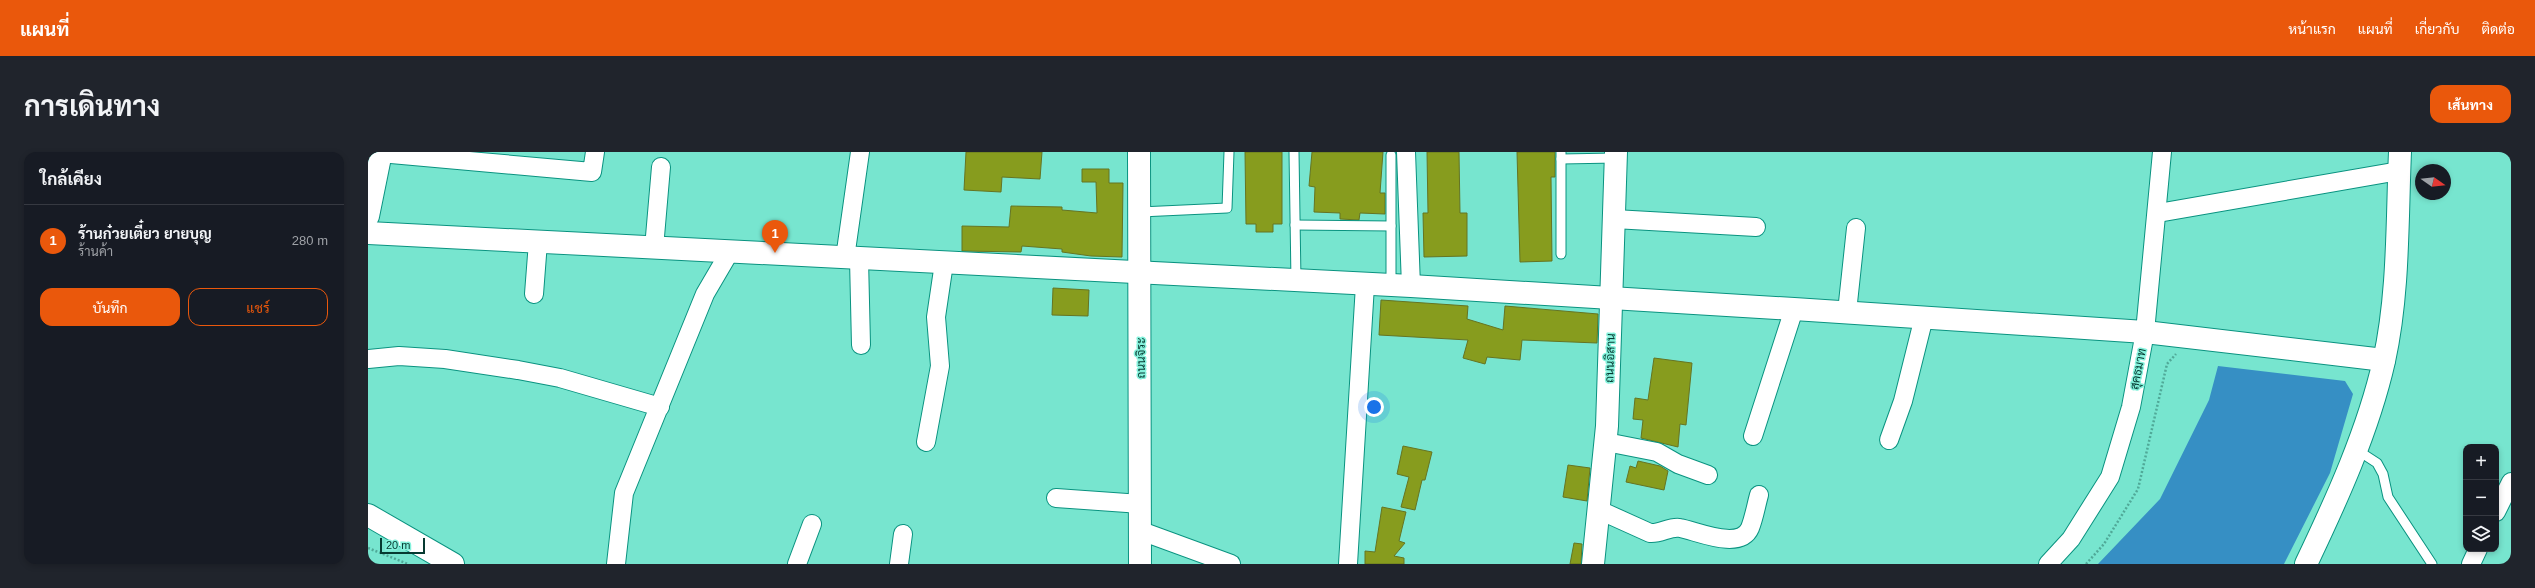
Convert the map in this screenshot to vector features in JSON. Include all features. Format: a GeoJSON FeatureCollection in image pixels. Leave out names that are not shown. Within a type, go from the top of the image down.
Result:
{"type":"FeatureCollection","features":[{"type":"Feature","properties":{"kind":"street"},"geometry":{"type":"LineString","coordinates":[[368,216],[380,152],[592,172],[595,152]]}},
{"type":"Feature","properties":{"kind":"street"},"geometry":{"type":"LineString","coordinates":[[860,152],[852,259],[861,345]]}},
{"type":"Feature","properties":{"kind":"street","name":"ถนนจิระ"},"geometry":{"type":"LineString","coordinates":[[1139,152],[1141,274],[1140,564]]}},
{"type":"Feature","properties":{"kind":"street","name":"สุคธมาท"},"geometry":{"type":"LineString","coordinates":[[2048,564],[2071,539],[2110,477],[2131,406],[2145,332],[2158,213],[2162,152]]}},
{"type":"Feature","properties":{"kind":"street"},"geometry":{"type":"LineString","coordinates":[[1399,154],[1401,286]]}},
{"type":"Feature","properties":{"kind":"street","name":"ถนนอิสาน"},"geometry":{"type":"LineString","coordinates":[[1593,564],[1606,442],[1616,155]]}},
{"type":"Feature","properties":{"kind":"street"},"geometry":{"type":"LineString","coordinates":[[2158,213],[2399,161],[2394,292],[2384,360],[2342,490],[2306,564]]}},
{"type":"Feature","properties":{"kind":"street"},"geometry":{"type":"LineString","coordinates":[[654,248],[661,167]]}},
{"type":"Feature","properties":{"kind":"street"},"geometry":{"type":"LineString","coordinates":[[1614,220],[1756,227]]}},
{"type":"Feature","properties":{"kind":"street"},"geometry":{"type":"LineString","coordinates":[[1847,312],[1856,228]]}},
{"type":"Feature","properties":{"kind":"street"},"geometry":{"type":"LineString","coordinates":[[368,233],[1141,274],[1296,280],[1847,312],[2145,332],[2384,360]]}},
{"type":"Feature","properties":{"kind":"street"},"geometry":{"type":"LineString","coordinates":[[534,294],[538,242]]}},
{"type":"Feature","properties":{"kind":"street"},"geometry":{"type":"LineString","coordinates":[[616,564],[624,493],[705,294],[729,253]]}},
{"type":"Feature","properties":{"kind":"street"},"geometry":{"type":"LineString","coordinates":[[926,442],[940,366],[936,317],[944,263]]}},
{"type":"Feature","properties":{"kind":"street"},"geometry":{"type":"LineString","coordinates":[[1348,564],[1365,285]]}},
{"type":"Feature","properties":{"kind":"street"},"geometry":{"type":"LineString","coordinates":[[1752,436],[1794,309]]}},
{"type":"Feature","properties":{"kind":"street"},"geometry":{"type":"LineString","coordinates":[[1889,440],[1903,401],[1924,317]]}},
{"type":"Feature","properties":{"kind":"street"},"geometry":{"type":"LineString","coordinates":[[368,359],[407,356],[518,370],[560,378],[660,407]]}},
{"type":"Feature","properties":{"kind":"street"},"geometry":{"type":"LineString","coordinates":[[1606,442],[1657,452],[1678,464],[1708,475]]}},
{"type":"Feature","properties":{"kind":"street"},"geometry":{"type":"LineString","coordinates":[[2499,506],[2511,482]]}},
{"type":"Feature","properties":{"kind":"street"},"geometry":{"type":"LineString","coordinates":[[1599,510],[1650,533],[1659,534],[1679,528],[1714,537],[1733,539],[1744,536],[1749,529],[1759,495]]}},
{"type":"Feature","properties":{"kind":"street"},"geometry":{"type":"LineString","coordinates":[[1056,498],[1141,504]]}},
{"type":"Feature","properties":{"kind":"street"},"geometry":{"type":"LineString","coordinates":[[368,515],[453,564]]}},
{"type":"Feature","properties":{"kind":"street"},"geometry":{"type":"LineString","coordinates":[[797,564],[812,524]]}},
{"type":"Feature","properties":{"kind":"street"},"geometry":{"type":"LineString","coordinates":[[1141,531],[1231,564]]}},
{"type":"Feature","properties":{"kind":"street"},"geometry":{"type":"LineString","coordinates":[[899,564],[903,534]]}},
{"type":"Feature","properties":{"kind":"street"},"geometry":{"type":"LineString","coordinates":[[2471,564],[2477,552]]}},
{"type":"Feature","properties":{"kind":"lane"},"geometry":{"type":"LineString","coordinates":[[1140,212],[1227,208],[1229,152]]}},
{"type":"Feature","properties":{"kind":"lane"},"geometry":{"type":"LineString","coordinates":[[1294,152],[1296,280]]}},
{"type":"Feature","properties":{"kind":"lane"},"geometry":{"type":"LineString","coordinates":[[1399,154],[1391,226],[1401,286]]}},
{"type":"Feature","properties":{"kind":"lane"},"geometry":{"type":"LineString","coordinates":[[1561,254],[1561,155],[1616,155]]}},
{"type":"Feature","properties":{"kind":"lane"},"geometry":{"type":"LineString","coordinates":[[1295,225],[1391,226]]}},
{"type":"Feature","properties":{"kind":"lane"},"geometry":{"type":"LineString","coordinates":[[2355,449],[2377,463],[2383,474],[2388,497],[2432,564]]}},
{"type":"Feature","properties":{"kind":"path"},"geometry":{"type":"LineString","coordinates":[[2086,564],[2104,544],[2138,489],[2167,364],[2180,349]]}},
{"type":"Feature","properties":{"kind":"path"},"geometry":{"type":"LineString","coordinates":[[368,548],[408,564]]}},
{"type":"Feature","properties":{"kind":"water"},"geometry":{"type":"Polygon","coordinates":[[[2218,366],[2345,381],[2353,394],[2330,473],[2284,564],[2098,564],[2160,499],[2209,400],[2218,366]]]}},
{"type":"Feature","properties":{"kind":"building"},"geometry":{"type":"Polygon","coordinates":[[[966,152],[1042,152],[1040,179],[1002,177],[1001,192],[964,190],[966,152]]]}},
{"type":"Feature","properties":{"kind":"building"},"geometry":{"type":"Polygon","coordinates":[[[1245,152],[1282,152],[1282,224],[1273,224],[1273,232],[1256,232],[1256,224],[1246,224],[1245,152]]]}},
{"type":"Feature","properties":{"kind":"building"},"geometry":{"type":"Polygon","coordinates":[[[1312,152],[1383,152],[1380,193],[1385,193],[1385,214],[1360,213],[1359,220],[1340,219],[1340,213],[1314,212],[1315,187],[1309,186],[1312,152]]]}},
{"type":"Feature","properties":{"kind":"building"},"geometry":{"type":"Polygon","coordinates":[[[1427,152],[1459,152],[1460,213],[1467,213],[1467,256],[1424,257],[1423,213],[1428,213],[1427,152]]]}},
{"type":"Feature","properties":{"kind":"building"},"geometry":{"type":"Polygon","coordinates":[[[1517,152],[1555,152],[1555,177],[1551,177],[1552,261],[1520,262],[1517,152]]]}},
{"type":"Feature","properties":{"kind":"building"},"geometry":{"type":"Polygon","coordinates":[[[1082,169],[1109,169],[1109,183],[1123,183],[1122,257],[1091,256],[1062,252],[1062,249],[1022,246],[1021,252],[962,251],[962,226],[1009,227],[1011,206],[1062,207],[1062,210],[1097,213],[1096,182],[1082,182],[1082,169]]]}},
{"type":"Feature","properties":{"kind":"building"},"geometry":{"type":"Polygon","coordinates":[[[1053,288],[1089,290],[1088,316],[1052,315],[1053,288]]]}},
{"type":"Feature","properties":{"kind":"building"},"geometry":{"type":"Polygon","coordinates":[[[1381,300],[1468,306],[1467,319],[1503,330],[1505,306],[1598,314],[1597,343],[1522,340],[1520,360],[1487,357],[1485,364],[1463,358],[1468,340],[1379,335],[1381,300]]]}},
{"type":"Feature","properties":{"kind":"building"},"geometry":{"type":"Polygon","coordinates":[[[1654,358],[1692,363],[1686,425],[1680,424],[1678,447],[1641,438],[1643,420],[1633,419],[1635,398],[1648,400],[1654,358]]]}},
{"type":"Feature","properties":{"kind":"building"},"geometry":{"type":"Polygon","coordinates":[[[1403,446],[1432,452],[1425,480],[1422,480],[1415,510],[1401,507],[1409,477],[1397,474],[1403,446]]]}},
{"type":"Feature","properties":{"kind":"building"},"geometry":{"type":"Polygon","coordinates":[[[1638,461],[1660,466],[1668,471],[1664,490],[1626,482],[1630,466],[1636,468],[1638,461]]]}},
{"type":"Feature","properties":{"kind":"building"},"geometry":{"type":"Polygon","coordinates":[[[1568,465],[1590,468],[1587,501],[1563,497],[1568,465]]]}},
{"type":"Feature","properties":{"kind":"building"},"geometry":{"type":"Polygon","coordinates":[[[1382,507],[1406,512],[1399,541],[1405,543],[1394,556],[1404,558],[1404,564],[1365,564],[1365,551],[1375,552],[1382,507]]]}},
{"type":"Feature","properties":{"kind":"building"},"geometry":{"type":"Polygon","coordinates":[[[1574,543],[1582,544],[1581,564],[1570,564],[1574,543]]]}},
{"type":"Feature","properties":{"kind":"place","name":"ร้านก๋วยเตี๋ยว ยายบุญ"},"geometry":{"type":"Point","coordinates":[775,253]}}]}
